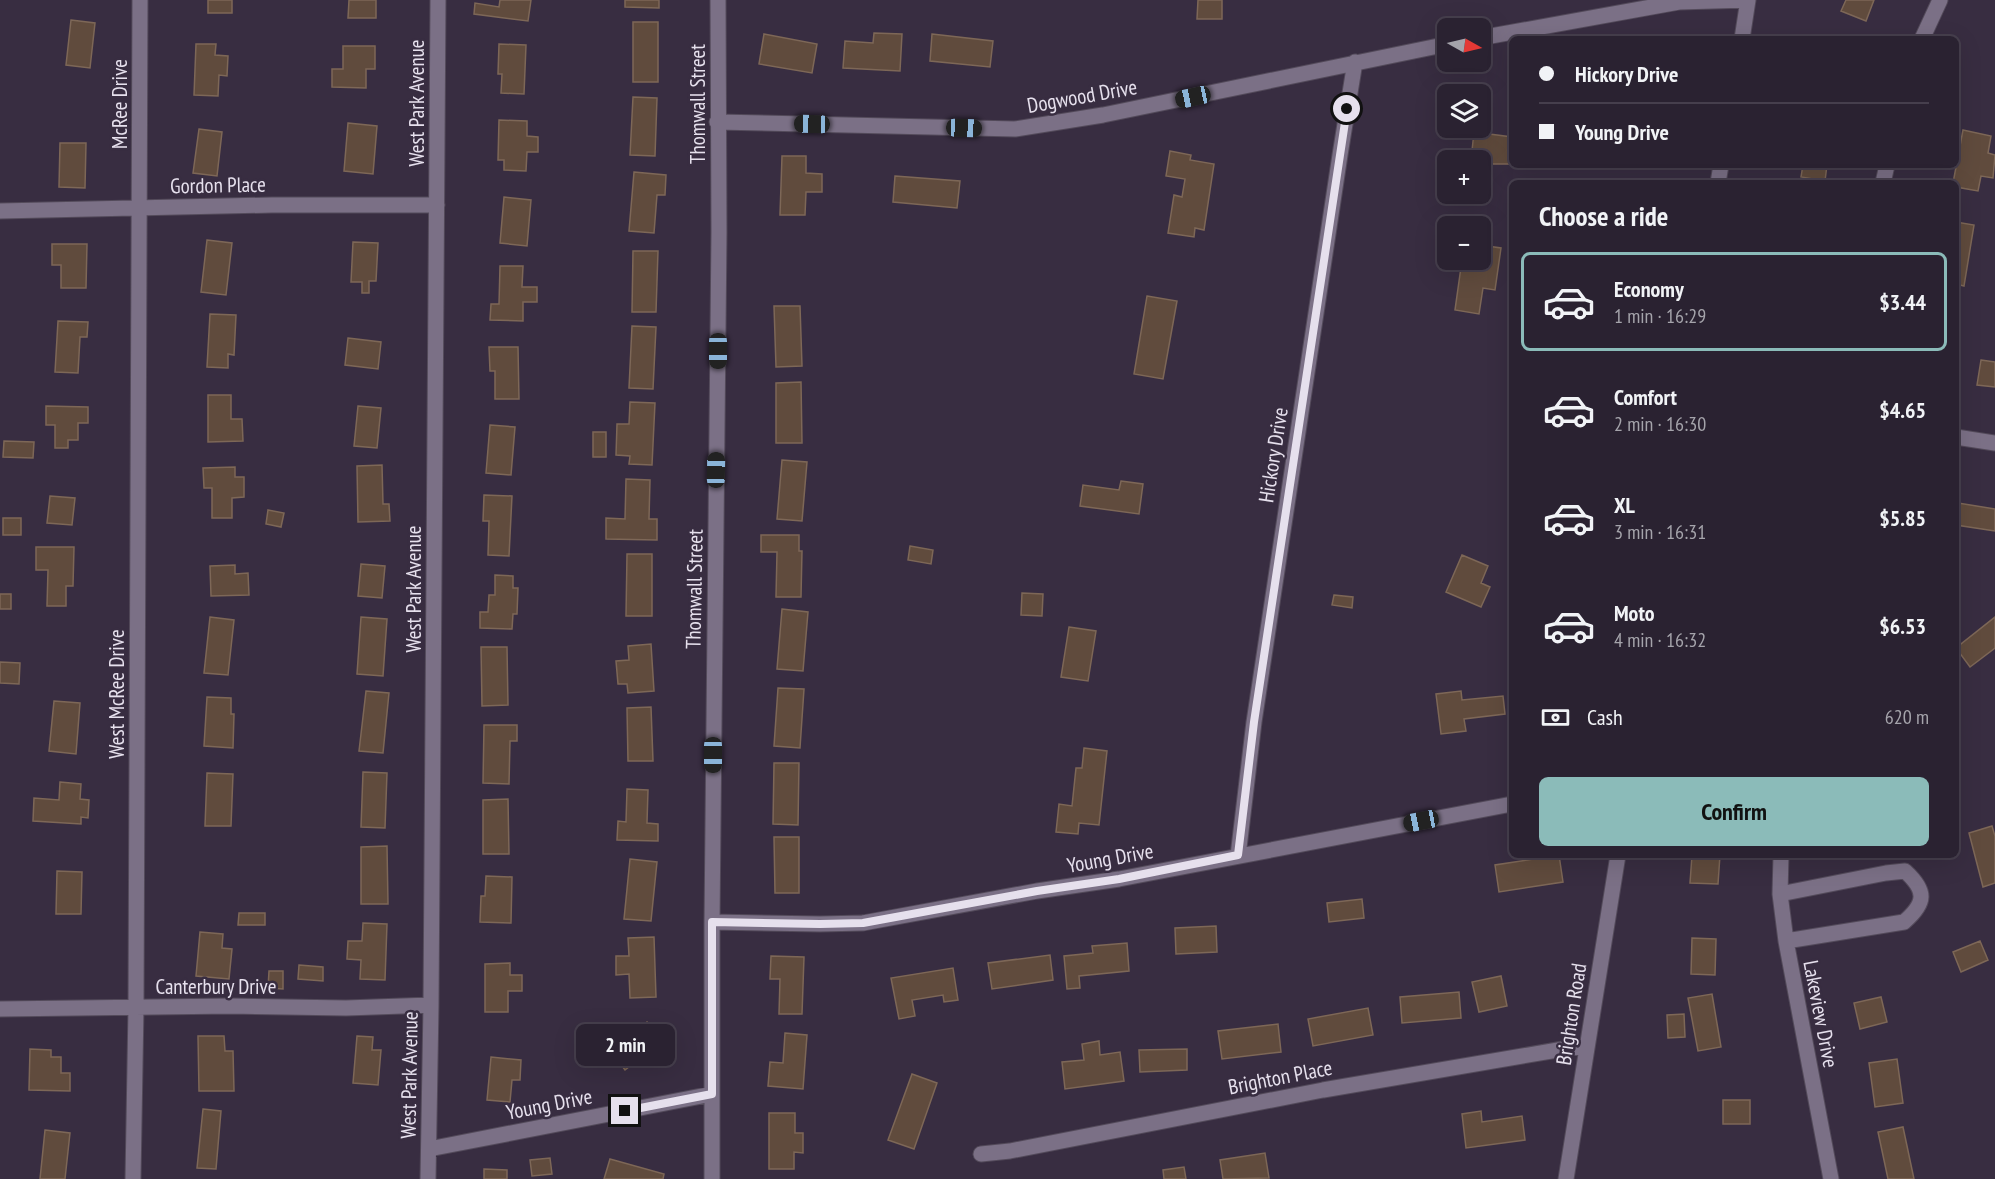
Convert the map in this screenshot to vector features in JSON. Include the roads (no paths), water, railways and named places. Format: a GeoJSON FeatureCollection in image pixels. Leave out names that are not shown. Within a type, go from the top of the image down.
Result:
{"type":"FeatureCollection","features":[{"type":"Feature","properties":{"kind":"street","name":"McRee Drive"},"geometry":{"type":"LineString","coordinates":[[139,209],[140,0]]}},
{"type":"Feature","properties":{"kind":"street","name":"West Park Avenue"},"geometry":{"type":"LineString","coordinates":[[428,1179],[438,0]]}},
{"type":"Feature","properties":{"kind":"street","name":"Thomwall Street"},"geometry":{"type":"LineString","coordinates":[[712,1179],[712,922],[719,244],[718,0]]}},
{"type":"Feature","properties":{"kind":"street"},"geometry":{"type":"LineString","coordinates":[[1491,36],[1678,2],[1748,0],[1742,36]]}},
{"type":"Feature","properties":{"kind":"street"},"geometry":{"type":"LineString","coordinates":[[1923,36],[1940,0]]}},
{"type":"Feature","properties":{"kind":"street","name":"Dogwood Drive"},"geometry":{"type":"LineString","coordinates":[[717,122],[1015,129],[1103,115],[1437,47]]}},
{"type":"Feature","properties":{"kind":"street","name":"Hickory Drive"},"geometry":{"type":"LineString","coordinates":[[1238,855],[1254,722],[1355,62]]}},
{"type":"Feature","properties":{"kind":"street","name":"Gordon Place"},"geometry":{"type":"LineString","coordinates":[[0,211],[272,205],[437,205]]}},
{"type":"Feature","properties":{"kind":"street","name":"West McRee Drive"},"geometry":{"type":"LineString","coordinates":[[133,1179],[136,1008],[139,209]]}},
{"type":"Feature","properties":{"kind":"street"},"geometry":{"type":"LineString","coordinates":[[1959,437],[1995,443]]}},
{"type":"Feature","properties":{"kind":"street","name":"Young Drive"},"geometry":{"type":"LineString","coordinates":[[712,922],[863,923],[1037,891],[1119,879],[1509,805]]}},
{"type":"Feature","properties":{"kind":"street","name":"Brighton Road"},"geometry":{"type":"LineString","coordinates":[[1566,1179],[1618,858]]}},
{"type":"Feature","properties":{"kind":"street","name":"Lakeview Drive"},"geometry":{"type":"LineString","coordinates":[[1780,858],[1780,894],[1785,941],[1831,1179]]}},
{"type":"Feature","properties":{"kind":"street"},"geometry":{"type":"LineString","coordinates":[[1780,894],[1905,871],[1918,883],[1922,899],[1917,911],[1904,922],[1785,941]]}},
{"type":"Feature","properties":{"kind":"street","name":"Canterbury Drive"},"geometry":{"type":"LineString","coordinates":[[0,1009],[346,1008],[431,1005]]}},
{"type":"Feature","properties":{"kind":"street","name":"Brighton Place"},"geometry":{"type":"LineString","coordinates":[[981,1154],[1323,1090],[1587,1045]]}},
{"type":"Feature","properties":{"kind":"street","name":"Young Drive"},"geometry":{"type":"LineString","coordinates":[[429,1149],[712,1094]]}}]}
